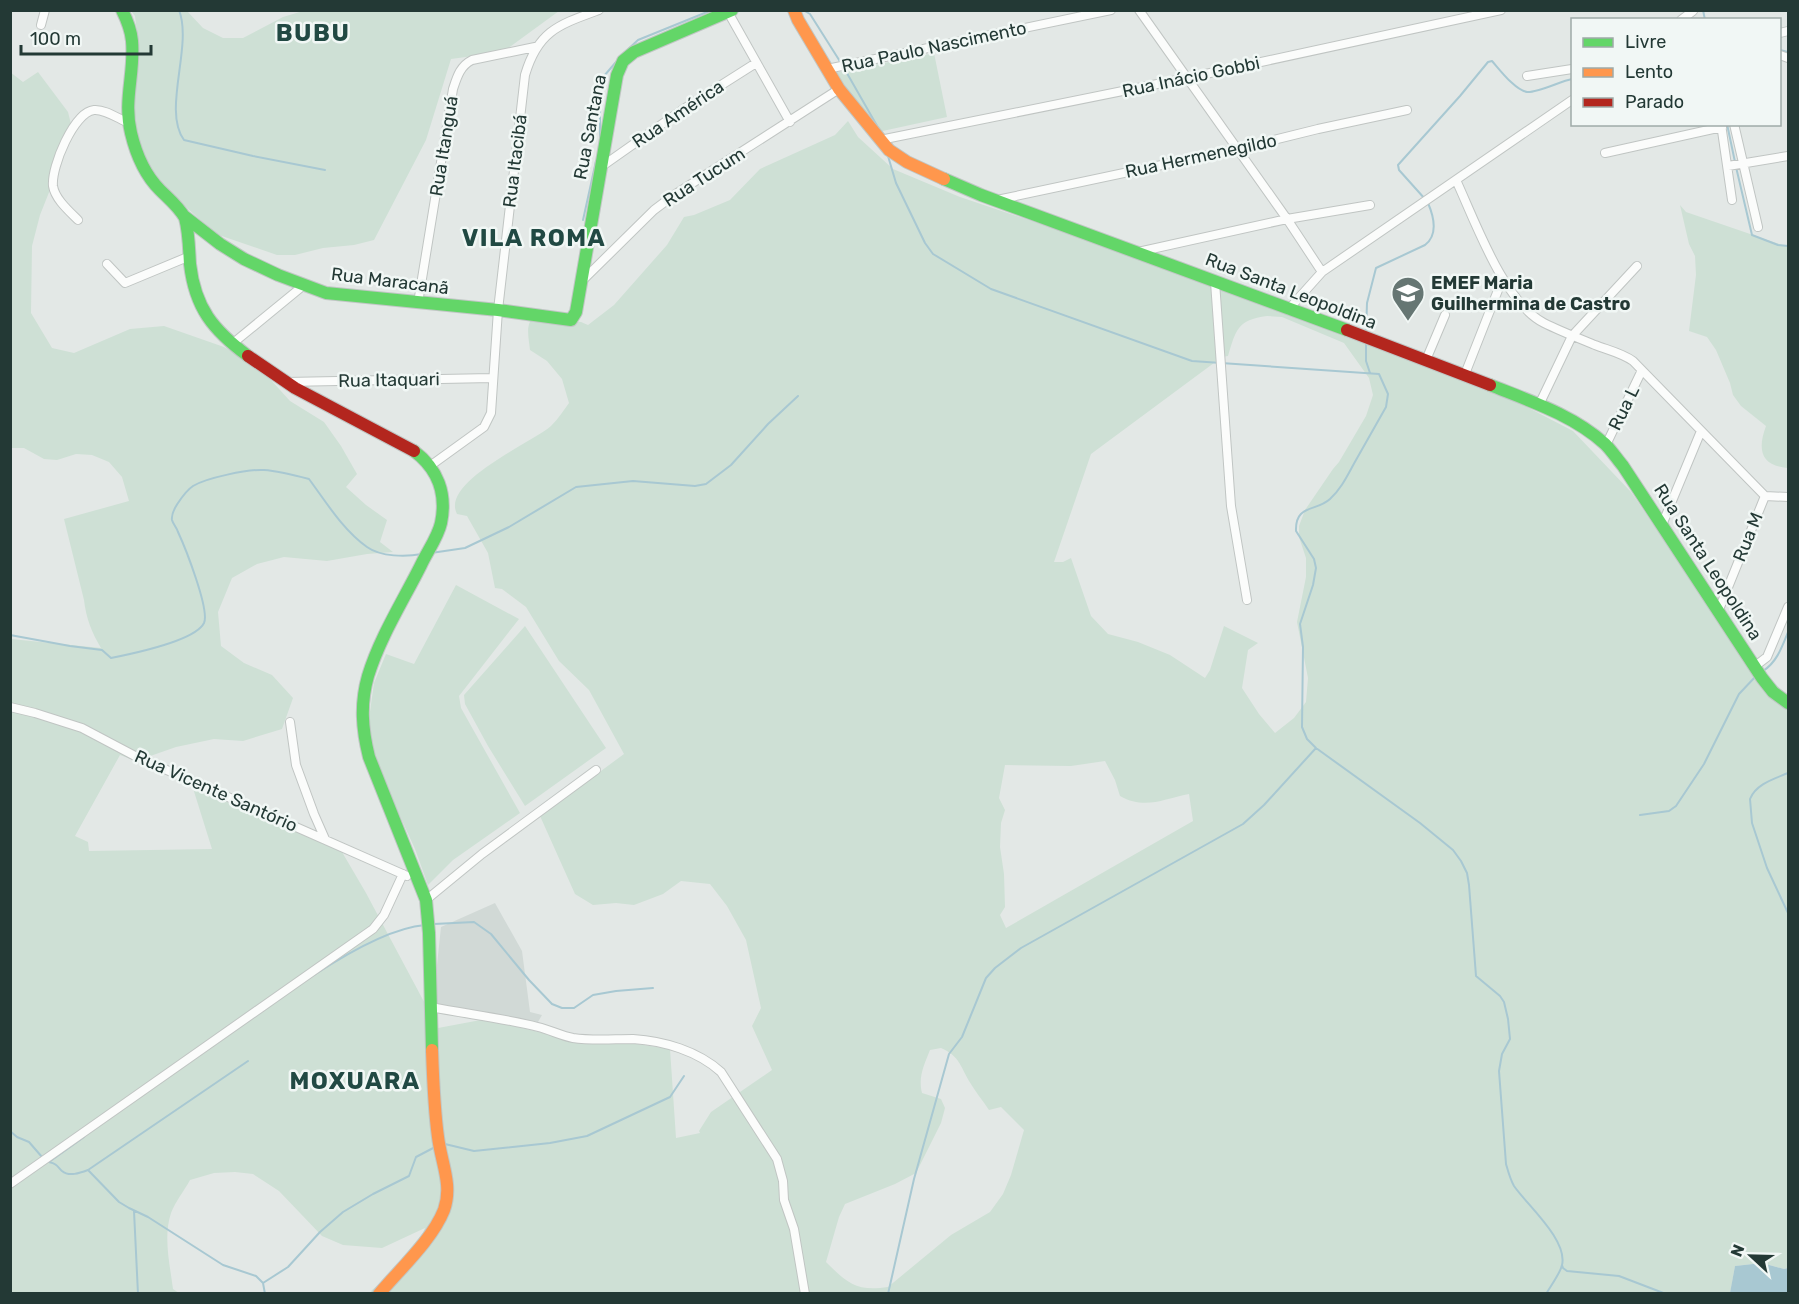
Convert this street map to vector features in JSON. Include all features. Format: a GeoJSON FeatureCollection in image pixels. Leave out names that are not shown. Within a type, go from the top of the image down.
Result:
{"type":"FeatureCollection","features":[{"type":"Feature","properties":{"kind":"street"},"geometry":{"type":"LineString","coordinates":[[41,25],[45,10]]}},
{"type":"Feature","properties":{"kind":"street","name":"Rua Maracanã"},"geometry":{"type":"LineString","coordinates":[[122,10],[131,30],[134,45],[127,104],[129,123],[146,172],[184,216],[232,252],[249,262],[326,293],[498,310],[569,320],[573,318]]}},
{"type":"Feature","properties":{"kind":"street","name":"Rua Itacibá"},"geometry":{"type":"LineString","coordinates":[[430,466],[489,421],[498,310],[525,75],[535,47],[547,34],[562,25],[599,10]]}},
{"type":"Feature","properties":{"kind":"street","name":"Rua Santa Leopoldina"},"geometry":{"type":"LineString","coordinates":[[794,10],[839,89],[889,150],[907,162],[995,200],[1465,374],[1561,415],[1583,428],[1606,445],[1623,466],[1754,667],[1773,692],[1788,703]]}},
{"type":"Feature","properties":{"kind":"street","name":"Rua Paulo Nascimento"},"geometry":{"type":"LineString","coordinates":[[827,69],[1110,10]]}},
{"type":"Feature","properties":{"kind":"street"},"geometry":{"type":"LineString","coordinates":[[1139,10],[1322,272]]}},
{"type":"Feature","properties":{"kind":"street","name":"Rua Inácio Gobbi"},"geometry":{"type":"LineString","coordinates":[[880,140],[1187,78],[1456,15],[1501,10]]}},
{"type":"Feature","properties":{"kind":"street"},"geometry":{"type":"LineString","coordinates":[[730,11],[756,63],[790,122]]}},
{"type":"Feature","properties":{"kind":"street","name":"Rua Santana"},"geometry":{"type":"LineString","coordinates":[[573,318],[582,281],[617,75],[623,61],[634,52],[730,11]]}},
{"type":"Feature","properties":{"kind":"street","name":"Rua Itanguá"},"geometry":{"type":"LineString","coordinates":[[418,303],[453,89],[459,72],[465,63],[472,60],[535,47]]}},
{"type":"Feature","properties":{"kind":"street","name":"Rua América"},"geometry":{"type":"LineString","coordinates":[[601,167],[682,110],[756,63]]}},
{"type":"Feature","properties":{"kind":"street"},"geometry":{"type":"LineString","coordinates":[[1527,76],[1571,69]]}},
{"type":"Feature","properties":{"kind":"street","name":"Rua Tucum"},"geometry":{"type":"LineString","coordinates":[[582,281],[654,210],[674,195],[839,89]]}},
{"type":"Feature","properties":{"kind":"street"},"geometry":{"type":"LineString","coordinates":[[1288,310],[1322,272],[1571,101]]}},
{"type":"Feature","properties":{"kind":"street"},"geometry":{"type":"LineString","coordinates":[[78,220],[58,198],[53,186],[55,169],[63,144],[84,114],[90,110],[99,110],[129,123]]}},
{"type":"Feature","properties":{"kind":"street","name":"Rua Hermenegildo"},"geometry":{"type":"LineString","coordinates":[[995,200],[1238,149],[1407,110]]}},
{"type":"Feature","properties":{"kind":"street"},"geometry":{"type":"LineString","coordinates":[[1605,153],[1721,126],[1732,200]]}},
{"type":"Feature","properties":{"kind":"street"},"geometry":{"type":"LineString","coordinates":[[1734,126],[1740,164],[1758,227]]}},
{"type":"Feature","properties":{"kind":"street"},"geometry":{"type":"LineString","coordinates":[[1728,166],[1788,156]]}},
{"type":"Feature","properties":{"kind":"street"},"geometry":{"type":"LineString","coordinates":[[1456,180],[1502,280],[1524,309],[1532,316],[1572,336],[1628,358],[1765,496],[1788,497]]}},
{"type":"Feature","properties":{"kind":"street"},"geometry":{"type":"LineString","coordinates":[[1136,252],[1287,219],[1370,205]]}},
{"type":"Feature","properties":{"kind":"street"},"geometry":{"type":"LineString","coordinates":[[184,216],[194,287],[200,304],[206,316],[232,344],[285,382],[397,440],[415,452],[430,466],[438,478],[442,492],[443,511],[440,528],[379,647],[368,676],[361,712],[363,736],[369,757],[426,900],[433,1094],[438,1140],[448,1192],[444,1209],[435,1227],[379,1293]]}},
{"type":"Feature","properties":{"kind":"street"},"geometry":{"type":"LineString","coordinates":[[107,264],[125,283],[190,256]]}},
{"type":"Feature","properties":{"kind":"street"},"geometry":{"type":"LineString","coordinates":[[1539,405],[1572,336],[1637,266]]}},
{"type":"Feature","properties":{"kind":"street"},"geometry":{"type":"LineString","coordinates":[[1465,374],[1502,280]]}},
{"type":"Feature","properties":{"kind":"street"},"geometry":{"type":"LineString","coordinates":[[1215,282],[1231,506],[1247,600]]}},
{"type":"Feature","properties":{"kind":"street"},"geometry":{"type":"LineString","coordinates":[[232,344],[304,285]]}},
{"type":"Feature","properties":{"kind":"street"},"geometry":{"type":"LineString","coordinates":[[1426,360],[1445,315]]}},
{"type":"Feature","properties":{"kind":"street","name":"Rua L"},"geometry":{"type":"LineString","coordinates":[[1606,445],[1642,370]]}},
{"type":"Feature","properties":{"kind":"street","name":"Rua Itaquari"},"geometry":{"type":"LineString","coordinates":[[285,382],[492,378]]}},
{"type":"Feature","properties":{"kind":"street"},"geometry":{"type":"LineString","coordinates":[[1662,525],[1701,431]]}},
{"type":"Feature","properties":{"kind":"street","name":"Rua M"},"geometry":{"type":"LineString","coordinates":[[1718,612],[1765,496]]}},
{"type":"Feature","properties":{"kind":"street"},"geometry":{"type":"LineString","coordinates":[[1754,667],[1767,657],[1788,607]]}},
{"type":"Feature","properties":{"kind":"street","name":"Rua Vicente Santório"},"geometry":{"type":"LineString","coordinates":[[10,707],[82,728],[135,756],[419,880]]}},
{"type":"Feature","properties":{"kind":"street"},"geometry":{"type":"LineString","coordinates":[[290,722],[296,765],[325,839]]}},
{"type":"Feature","properties":{"kind":"street"},"geometry":{"type":"LineString","coordinates":[[426,900],[482,854],[596,770]]}},
{"type":"Feature","properties":{"kind":"street"},"geometry":{"type":"LineString","coordinates":[[10,1184],[373,929],[384,915],[403,874]]}},
{"type":"Feature","properties":{"kind":"street"},"geometry":{"type":"LineString","coordinates":[[431,1007],[538,1027],[589,1040],[656,1042],[699,1056],[711,1063],[721,1072],[777,1159],[783,1181],[784,1200],[792,1218],[805,1293]]}},
{"type":"Feature","properties":{"kind":"shaded area"},"geometry":{"type":"Polygon","coordinates":[[[495,903],[522,951],[530,1012],[542,1015],[538,1022],[433,1003],[441,927],[495,903]]]}},
{"type":"Feature","properties":{"kind":"green space"},"geometry":{"type":"Polygon","coordinates":[[[131,11],[187,11],[203,28],[223,38],[243,38],[283,17],[303,11],[559,11],[503,52],[451,59],[426,140],[374,240],[295,255],[277,255],[216,234],[158,182],[134,141],[135,79],[139,48],[135,16],[131,11]]]}},
{"type":"Feature","properties":{"kind":"green space"},"geometry":{"type":"Polygon","coordinates":[[[934,53],[947,117],[878,132],[834,73],[934,53]]]}},
{"type":"Feature","properties":{"kind":"green space"},"geometry":{"type":"Polygon","coordinates":[[[10,72],[23,82],[38,72],[68,112],[73,132],[40,215],[32,246],[31,313],[52,348],[74,353],[130,329],[164,326],[224,347],[260,368],[290,401],[324,422],[357,474],[346,487],[387,520],[380,542],[393,552],[327,561],[284,557],[257,564],[232,578],[218,612],[221,646],[244,663],[272,675],[293,698],[282,729],[243,741],[214,739],[176,747],[136,761],[120,755],[75,836],[88,842],[89,851],[212,849],[192,785],[342,852],[438,1028],[486,1019],[571,1040],[630,1043],[670,1049],[676,1138],[700,1133],[699,1131],[711,1112],[772,1070],[752,1026],[761,1008],[746,940],[727,906],[710,884],[681,881],[663,894],[634,905],[616,903],[593,905],[575,894],[540,816],[624,754],[589,690],[559,661],[526,607],[502,589],[495,588],[488,553],[467,516],[457,514],[455,502],[462,489],[475,476],[551,426],[569,403],[562,379],[547,361],[530,350],[528,328],[533,317],[581,322],[588,325],[614,305],[667,245],[684,217],[730,200],[760,169],[835,135],[848,121],[858,137],[893,169],[960,197],[1151,261],[1469,377],[1573,431],[1631,492],[1718,619],[1788,697],[1788,1268],[1762,1263],[1735,1266],[1730,1294],[370,1293],[386,1278],[425,1228],[382,1248],[343,1245],[322,1236],[279,1191],[253,1174],[235,1172],[214,1173],[190,1180],[173,1209],[169,1222],[168,1251],[173,1289],[179,1293],[11,1293],[11,639],[101,648],[88,619],[64,519],[129,501],[122,477],[109,462],[92,455],[76,454],[57,460],[44,459],[24,448],[11,448],[10,72]],[[1267,316],[1249,320],[1236,333],[1228,356],[1222,357],[1091,454],[1054,562],[1063,562],[1071,558],[1091,616],[1108,634],[1138,642],[1170,655],[1205,678],[1210,670],[1224,626],[1258,643],[1248,650],[1242,688],[1275,733],[1294,718],[1306,702],[1308,678],[1297,622],[1306,577],[1306,558],[1299,537],[1299,526],[1305,510],[1339,462],[1366,416],[1373,395],[1369,378],[1344,343],[1282,317],[1267,316]],[[1105,761],[1071,766],[1005,765],[999,798],[1005,810],[1001,823],[1000,847],[1005,907],[1000,915],[1006,928],[1193,821],[1189,794],[1146,803],[1129,800],[1120,796],[1105,761]],[[941,1048],[930,1050],[921,1076],[922,1093],[941,1099],[945,1108],[941,1123],[916,1173],[845,1204],[839,1217],[826,1262],[840,1275],[860,1287],[888,1287],[951,1235],[990,1212],[1003,1194],[1011,1175],[1024,1130],[1001,1107],[989,1110],[952,1054],[941,1048]]]}},
{"type":"Feature","properties":{"kind":"green space"},"geometry":{"type":"Polygon","coordinates":[[[1680,205],[1686,212],[1788,247],[1788,468],[1779,467],[1767,460],[1762,449],[1766,426],[1741,406],[1733,395],[1716,350],[1707,337],[1689,331],[1696,275],[1695,256],[1689,244],[1680,205]]]}},
{"type":"Feature","properties":{"kind":"green space"},"geometry":{"type":"Polygon","coordinates":[[[456,585],[519,619],[459,696],[461,708],[520,813],[453,860],[428,885],[415,849],[374,759],[368,726],[374,683],[386,654],[414,664],[456,585]]]}},
{"type":"Feature","properties":{"kind":"green space"},"geometry":{"type":"Polygon","coordinates":[[[525,626],[606,748],[525,806],[488,746],[465,704],[464,695],[525,626]]]}},
{"type":"Feature","properties":{"kind":"water"},"geometry":{"type":"Polygon","coordinates":[[[1762,1263],[1788,1268],[1788,1293],[1730,1293],[1735,1266],[1762,1263]]]}},
{"type":"Feature","properties":{"kind":"waterway"},"geometry":{"type":"LineString","coordinates":[[179,10],[183,41],[176,112],[178,127],[184,140],[325,170]]}},
{"type":"Feature","properties":{"kind":"waterway"},"geometry":{"type":"LineString","coordinates":[[624,53],[638,40],[712,10]]}},
{"type":"Feature","properties":{"kind":"waterway"},"geometry":{"type":"LineString","coordinates":[[803,10],[810,14],[841,63]]}},
{"type":"Feature","properties":{"kind":"waterway"},"geometry":{"type":"LineString","coordinates":[[1703,10],[1705,18]]}},
{"type":"Feature","properties":{"kind":"waterway"},"geometry":{"type":"LineString","coordinates":[[1781,50],[1788,52]]}},
{"type":"Feature","properties":{"kind":"waterway"},"geometry":{"type":"LineString","coordinates":[[1425,199],[1399,170],[1398,165],[1488,62],[1492,61],[1513,84],[1527,92],[1537,91],[1571,79]]}},
{"type":"Feature","properties":{"kind":"waterway"},"geometry":{"type":"LineString","coordinates":[[600,138],[600,86],[604,76],[616,62]]}},
{"type":"Feature","properties":{"kind":"waterway"},"geometry":{"type":"LineString","coordinates":[[844,68],[880,131]]}},
{"type":"Feature","properties":{"kind":"waterway"},"geometry":{"type":"LineString","coordinates":[[1727,126],[1735,162]]}},
{"type":"Feature","properties":{"kind":"waterway"},"geometry":{"type":"LineString","coordinates":[[888,156],[896,183],[925,243],[933,254],[991,289],[1192,361],[1379,374],[1388,394],[1386,407],[1338,490],[1324,503],[1303,512],[1297,522],[1296,531],[1314,559],[1316,568],[1300,624],[1303,647],[1302,727],[1307,739],[1316,748],[1420,823],[1453,850],[1467,873],[1476,976],[1500,996],[1504,1002],[1508,1019],[1510,1039],[1502,1054],[1499,1071],[1506,1164],[1514,1186],[1553,1234],[1562,1255],[1561,1268],[1546,1294]]}},
{"type":"Feature","properties":{"kind":"waterway"},"geometry":{"type":"LineString","coordinates":[[583,220],[596,161]]}},
{"type":"Feature","properties":{"kind":"waterway"},"geometry":{"type":"LineString","coordinates":[[1736,167],[1752,235],[1778,245],[1788,246]]}},
{"type":"Feature","properties":{"kind":"waterway"},"geometry":{"type":"LineString","coordinates":[[1366,332],[1367,303],[1376,268],[1429,241],[1434,226],[1428,203]]}},
{"type":"Feature","properties":{"kind":"waterway"},"geometry":{"type":"LineString","coordinates":[[1366,343],[1366,361],[1370,373]]}},
{"type":"Feature","properties":{"kind":"waterway"},"geometry":{"type":"LineString","coordinates":[[431,553],[465,548],[509,527],[576,487],[633,481],[695,486],[706,484],[731,465],[768,424],[798,396]]}},
{"type":"Feature","properties":{"kind":"waterway"},"geometry":{"type":"LineString","coordinates":[[10,635],[102,650],[111,658],[162,646],[198,630],[204,623],[203,605],[196,578],[172,515],[181,498],[193,486],[217,477],[257,470],[286,473],[309,479],[343,524],[367,547],[379,553],[394,555],[422,554]]}},
{"type":"Feature","properties":{"kind":"waterway"},"geometry":{"type":"LineString","coordinates":[[1763,671],[1775,659],[1788,632]]}},
{"type":"Feature","properties":{"kind":"waterway"},"geometry":{"type":"LineString","coordinates":[[1640,815],[1669,811],[1676,806],[1704,764],[1739,694],[1756,676]]}},
{"type":"Feature","properties":{"kind":"waterway"},"geometry":{"type":"LineString","coordinates":[[888,1294],[914,1179],[949,1054],[962,1037],[986,978],[1021,948],[1243,824],[1264,805],[1316,748]]}},
{"type":"Feature","properties":{"kind":"waterway"},"geometry":{"type":"LineString","coordinates":[[1788,773],[1756,789],[1750,799],[1752,823],[1767,868],[1788,913]]}},
{"type":"Feature","properties":{"kind":"waterway"},"geometry":{"type":"LineString","coordinates":[[434,924],[474,922],[491,934],[552,1004],[562,1008],[574,1008],[593,995],[653,988]]}},
{"type":"Feature","properties":{"kind":"waterway"},"geometry":{"type":"LineString","coordinates":[[314,975],[382,937],[411,927],[425,925]]}},
{"type":"Feature","properties":{"kind":"waterway"},"geometry":{"type":"LineString","coordinates":[[49,1162],[68,1174],[88,1170],[248,1061]]}},
{"type":"Feature","properties":{"kind":"waterway"},"geometry":{"type":"LineString","coordinates":[[445,1144],[474,1151],[550,1143],[587,1136],[670,1097],[684,1076]]}},
{"type":"Feature","properties":{"kind":"waterway"},"geometry":{"type":"LineString","coordinates":[[10,1131],[29,1142],[42,1157]]}},
{"type":"Feature","properties":{"kind":"waterway"},"geometry":{"type":"LineString","coordinates":[[49,1162],[84,1137]]}},
{"type":"Feature","properties":{"kind":"waterway"},"geometry":{"type":"LineString","coordinates":[[263,1283],[288,1267],[320,1232],[343,1212],[409,1176],[416,1157],[437,1146]]}},
{"type":"Feature","properties":{"kind":"waterway"},"geometry":{"type":"LineString","coordinates":[[88,1170],[119,1202],[148,1217],[223,1265],[256,1276],[263,1283],[265,1294]]}},
{"type":"Feature","properties":{"kind":"waterway"},"geometry":{"type":"LineString","coordinates":[[134,1211],[138,1294]]}},
{"type":"Feature","properties":{"kind":"waterway"},"geometry":{"type":"LineString","coordinates":[[1562,1265],[1567,1271],[1619,1276],[1666,1294]]}},
{"type":"Feature","properties":{"kind":"traffic: fast"},"geometry":{"type":"LineString","coordinates":[[122,10],[132,41],[128,109],[136,149],[150,178],[185,218],[192,280],[201,306],[225,337],[248,356]]}},
{"type":"Feature","properties":{"kind":"traffic: fast"},"geometry":{"type":"LineString","coordinates":[[184,216],[244,259],[326,293],[498,310],[571,320],[576,312],[617,75],[623,61],[634,52],[732,10]]}},
{"type":"Feature","properties":{"kind":"traffic: fast"},"geometry":{"type":"LineString","coordinates":[[944,179],[981,195],[1347,330]]}},
{"type":"Feature","properties":{"kind":"traffic: fast"},"geometry":{"type":"LineString","coordinates":[[1490,385],[1565,417],[1593,434],[1608,447],[1623,466],[1762,678],[1773,692],[1788,703]]}},
{"type":"Feature","properties":{"kind":"traffic: fast"},"geometry":{"type":"LineString","coordinates":[[414,451],[429,466],[439,483],[443,502],[441,523],[379,647],[365,686],[363,716],[369,757],[426,900],[432,1050]]}},
{"type":"Feature","properties":{"kind":"traffic: slow"},"geometry":{"type":"LineString","coordinates":[[794,10],[839,89],[889,150],[907,162],[944,179]]}},
{"type":"Feature","properties":{"kind":"traffic: slow"},"geometry":{"type":"LineString","coordinates":[[379,1294],[432,1232],[444,1210],[446,1201],[447,1183],[439,1146],[432,1050]]}},
{"type":"Feature","properties":{"kind":"traffic: jam"},"geometry":{"type":"LineString","coordinates":[[1347,330],[1490,385]]}},
{"type":"Feature","properties":{"kind":"traffic: jam"},"geometry":{"type":"LineString","coordinates":[[248,356],[295,388],[414,451]]}},
{"type":"Feature","properties":{"kind":"place","name":"EMEF Maria Guilhermina de Castro"},"geometry":{"type":"Point","coordinates":[1408,322]}},
{"type":"Feature","properties":{"kind":"district","name":"BUBU"},"geometry":{"type":"Point","coordinates":[313,33]}},
{"type":"Feature","properties":{"kind":"district","name":"VILA ROMA"},"geometry":{"type":"Point","coordinates":[534,238]}},
{"type":"Feature","properties":{"kind":"district","name":"MOXUARA"},"geometry":{"type":"Point","coordinates":[355,1081]}}]}
